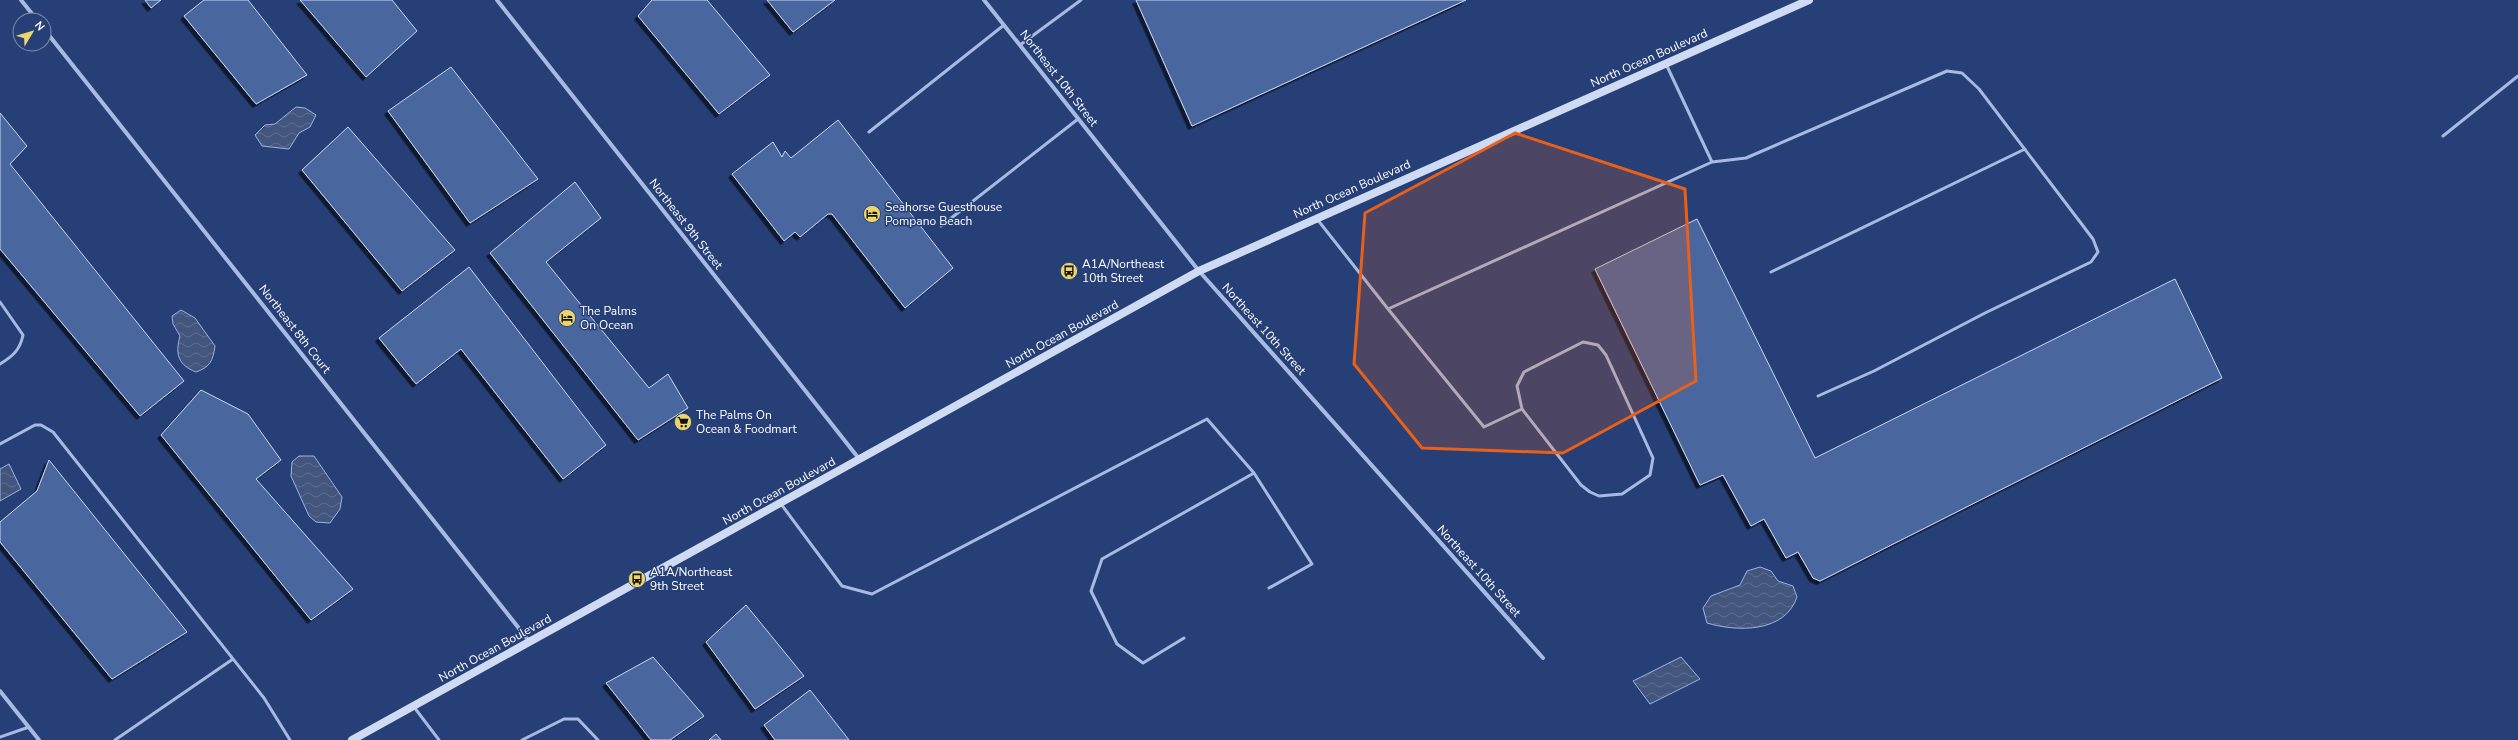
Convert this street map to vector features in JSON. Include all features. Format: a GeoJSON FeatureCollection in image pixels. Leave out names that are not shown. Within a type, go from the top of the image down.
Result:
{"type":"FeatureCollection","features":[{"type":"Feature","properties":{"kind":"main road","name":"North Ocean Boulevard"},"geometry":{"type":"LineString","coordinates":[[353,740],[1199,271],[1809,0]]}},
{"type":"Feature","properties":{"kind":"street"},"geometry":{"type":"LineString","coordinates":[[21,0],[31,12]]}},
{"type":"Feature","properties":{"kind":"street","name":"Northeast 9th Street"},"geometry":{"type":"LineString","coordinates":[[497,0],[860,460]]}},
{"type":"Feature","properties":{"kind":"street","name":"Northeast 10th Street"},"geometry":{"type":"LineString","coordinates":[[984,0],[1199,271],[1543,658]]}},
{"type":"Feature","properties":{"kind":"street","name":"Northeast 8th Court"},"geometry":{"type":"LineString","coordinates":[[52,39],[530,642]]}},
{"type":"Feature","properties":{"kind":"street"},"geometry":{"type":"LineString","coordinates":[[0,691],[39,740]]}},
{"type":"Feature","properties":{"kind":"lane"},"geometry":{"type":"LineString","coordinates":[[1020,45],[1081,0]]}},
{"type":"Feature","properties":{"kind":"lane"},"geometry":{"type":"LineString","coordinates":[[869,132],[1004,25]]}},
{"type":"Feature","properties":{"kind":"lane"},"geometry":{"type":"LineString","coordinates":[[1666,63],[1712,162]]}},
{"type":"Feature","properties":{"kind":"lane"},"geometry":{"type":"LineString","coordinates":[[1388,309],[1712,162],[1746,158],[1947,70],[1962,73],[1979,89],[2025,149],[2093,239],[2098,252],[2091,262],[1985,313],[1874,371],[1818,396]]}},
{"type":"Feature","properties":{"kind":"lane"},"geometry":{"type":"LineString","coordinates":[[2443,136],[2518,76]]}},
{"type":"Feature","properties":{"kind":"lane"},"geometry":{"type":"LineString","coordinates":[[942,226],[1078,119]]}},
{"type":"Feature","properties":{"kind":"lane"},"geometry":{"type":"LineString","coordinates":[[1771,272],[2025,149]]}},
{"type":"Feature","properties":{"kind":"lane"},"geometry":{"type":"LineString","coordinates":[[1316,218],[1484,427],[1522,409]]}},
{"type":"Feature","properties":{"kind":"lane"},"geometry":{"type":"LineString","coordinates":[[0,302],[23,335],[19,349],[12,357],[0,364]]}},
{"type":"Feature","properties":{"kind":"lane"},"geometry":{"type":"LineString","coordinates":[[1583,342],[1598,345],[1606,355],[1651,452],[1654,463],[1650,475],[1622,494],[1599,496],[1590,492],[1581,485],[1522,409],[1517,386],[1524,372],[1577,344],[1583,342]]}},
{"type":"Feature","properties":{"kind":"lane"},"geometry":{"type":"LineString","coordinates":[[781,504],[842,586],[872,594],[1207,419],[1254,473],[1312,564],[1269,588]]}},
{"type":"Feature","properties":{"kind":"lane"},"geometry":{"type":"LineString","coordinates":[[0,444],[35,425],[41,425],[53,432],[234,659],[264,698],[290,740]]}},
{"type":"Feature","properties":{"kind":"lane"},"geometry":{"type":"LineString","coordinates":[[1184,638],[1143,663],[1117,644],[1091,591],[1102,559],[1254,473]]}},
{"type":"Feature","properties":{"kind":"lane"},"geometry":{"type":"LineString","coordinates":[[115,740],[234,659]]}},
{"type":"Feature","properties":{"kind":"lane"},"geometry":{"type":"LineString","coordinates":[[413,706],[439,740]]}},
{"type":"Feature","properties":{"kind":"lane"},"geometry":{"type":"LineString","coordinates":[[522,740],[564,719],[578,719],[598,740]]}},
{"type":"Feature","properties":{"kind":"lane"},"geometry":{"type":"LineString","coordinates":[[0,737],[29,727]]}},
{"type":"Feature","properties":{"kind":"highlighted area"},"geometry":{"type":"Polygon","coordinates":[[[1515,133],[1685,189],[1696,381],[1563,453],[1422,448],[1354,364],[1365,213],[1515,133]]]}},
{"type":"Feature","properties":{"kind":"water"},"geometry":{"type":"Polygon","coordinates":[[[296,107],[305,108],[316,115],[310,127],[299,133],[289,149],[262,146],[255,135],[265,125],[275,124],[296,107]]]}},
{"type":"Feature","properties":{"kind":"water"},"geometry":{"type":"Polygon","coordinates":[[[181,310],[195,318],[215,346],[212,360],[208,366],[196,372],[185,366],[179,358],[178,348],[180,336],[173,324],[172,316],[181,310]]]}},
{"type":"Feature","properties":{"kind":"water"},"geometry":{"type":"Polygon","coordinates":[[[299,456],[314,456],[342,497],[340,509],[330,523],[316,522],[309,516],[291,476],[292,462],[299,456]]]}},
{"type":"Feature","properties":{"kind":"water"},"geometry":{"type":"Polygon","coordinates":[[[9,464],[21,489],[0,501],[0,469],[9,464]]]}},
{"type":"Feature","properties":{"kind":"water"},"geometry":{"type":"Polygon","coordinates":[[[1760,567],[1771,571],[1778,581],[1793,586],[1797,597],[1791,609],[1782,618],[1759,627],[1732,628],[1707,623],[1703,608],[1711,596],[1740,585],[1747,571],[1760,567]]]}},
{"type":"Feature","properties":{"kind":"water"},"geometry":{"type":"Polygon","coordinates":[[[1681,657],[1700,679],[1650,704],[1633,681],[1681,657]]]}},
{"type":"Feature","properties":{"kind":"building"},"geometry":{"type":"Polygon","coordinates":[[[145,0],[161,0],[151,8],[145,0]]]}},
{"type":"Feature","properties":{"kind":"building"},"geometry":{"type":"Polygon","coordinates":[[[204,0],[248,0],[307,75],[256,104],[184,16],[204,0]]]}},
{"type":"Feature","properties":{"kind":"building"},"geometry":{"type":"Polygon","coordinates":[[[300,0],[392,0],[417,31],[366,77],[300,0]]]}},
{"type":"Feature","properties":{"kind":"building"},"geometry":{"type":"Polygon","coordinates":[[[652,0],[707,0],[770,75],[719,114],[638,16],[652,0]]]}},
{"type":"Feature","properties":{"kind":"building"},"geometry":{"type":"Polygon","coordinates":[[[767,0],[835,0],[793,32],[767,0]]]}},
{"type":"Feature","properties":{"kind":"building"},"geometry":{"type":"Polygon","coordinates":[[[1136,0],[1466,0],[1192,126],[1136,0]]]}},
{"type":"Feature","properties":{"kind":"building"},"geometry":{"type":"Polygon","coordinates":[[[451,67],[538,179],[470,223],[388,111],[451,67]]]}},
{"type":"Feature","properties":{"kind":"building"},"geometry":{"type":"Polygon","coordinates":[[[0,113],[27,146],[10,164],[184,381],[140,416],[0,249],[0,113]]]}},
{"type":"Feature","properties":{"kind":"building","name":"Seahorse Guesthouse Pompano Beach"},"geometry":{"type":"Polygon","coordinates":[[[838,120],[953,268],[905,308],[832,214],[828,214],[800,237],[795,232],[784,241],[732,174],[773,142],[782,157],[785,151],[791,158],[838,120]]]}},
{"type":"Feature","properties":{"kind":"building"},"geometry":{"type":"Polygon","coordinates":[[[348,127],[455,250],[402,291],[302,170],[348,127]]]}},
{"type":"Feature","properties":{"kind":"building","name":"The Palms On Ocean"},"geometry":{"type":"Polygon","coordinates":[[[575,182],[601,218],[546,262],[649,388],[668,374],[688,408],[638,440],[490,253],[575,182]]]}},
{"type":"Feature","properties":{"kind":"building"},"geometry":{"type":"Polygon","coordinates":[[[1697,219],[1815,458],[2175,279],[2222,378],[1820,581],[1813,578],[1798,552],[1786,558],[1764,519],[1751,526],[1723,475],[1700,485],[1595,269],[1697,219]]]}},
{"type":"Feature","properties":{"kind":"building"},"geometry":{"type":"Polygon","coordinates":[[[469,267],[606,445],[563,479],[461,349],[416,384],[379,338],[469,267]]]}},
{"type":"Feature","properties":{"kind":"building"},"geometry":{"type":"Polygon","coordinates":[[[201,390],[248,414],[281,460],[256,479],[353,589],[311,620],[161,435],[201,390]]]}},
{"type":"Feature","properties":{"kind":"building"},"geometry":{"type":"Polygon","coordinates":[[[49,460],[187,632],[112,679],[0,542],[0,522],[37,491],[49,460]]]}},
{"type":"Feature","properties":{"kind":"building"},"geometry":{"type":"Polygon","coordinates":[[[746,605],[804,676],[755,709],[706,642],[746,605]]]}},
{"type":"Feature","properties":{"kind":"building"},"geometry":{"type":"Polygon","coordinates":[[[653,657],[704,716],[670,740],[651,740],[606,683],[653,657]]]}},
{"type":"Feature","properties":{"kind":"building"},"geometry":{"type":"Polygon","coordinates":[[[810,690],[849,740],[775,740],[764,725],[810,690]]]}},
{"type":"Feature","properties":{"kind":"building"},"geometry":{"type":"Polygon","coordinates":[[[716,734],[721,740],[709,740],[716,734]]]}},
{"type":"Feature","properties":{"kind":"place","name":"Seahorse Guesthouse Pompano Beach"},"geometry":{"type":"Point","coordinates":[872,214]}},
{"type":"Feature","properties":{"kind":"place","name":"A1A/Northeast 10th Street"},"geometry":{"type":"Point","coordinates":[1069,271]}},
{"type":"Feature","properties":{"kind":"place","name":"The Palms On Ocean"},"geometry":{"type":"Point","coordinates":[567,318]}},
{"type":"Feature","properties":{"kind":"place","name":"The Palms On Ocean & Foodmart"},"geometry":{"type":"Point","coordinates":[683,422]}},
{"type":"Feature","properties":{"kind":"place","name":"A1A/Northeast 9th Street"},"geometry":{"type":"Point","coordinates":[637,579]}}]}
